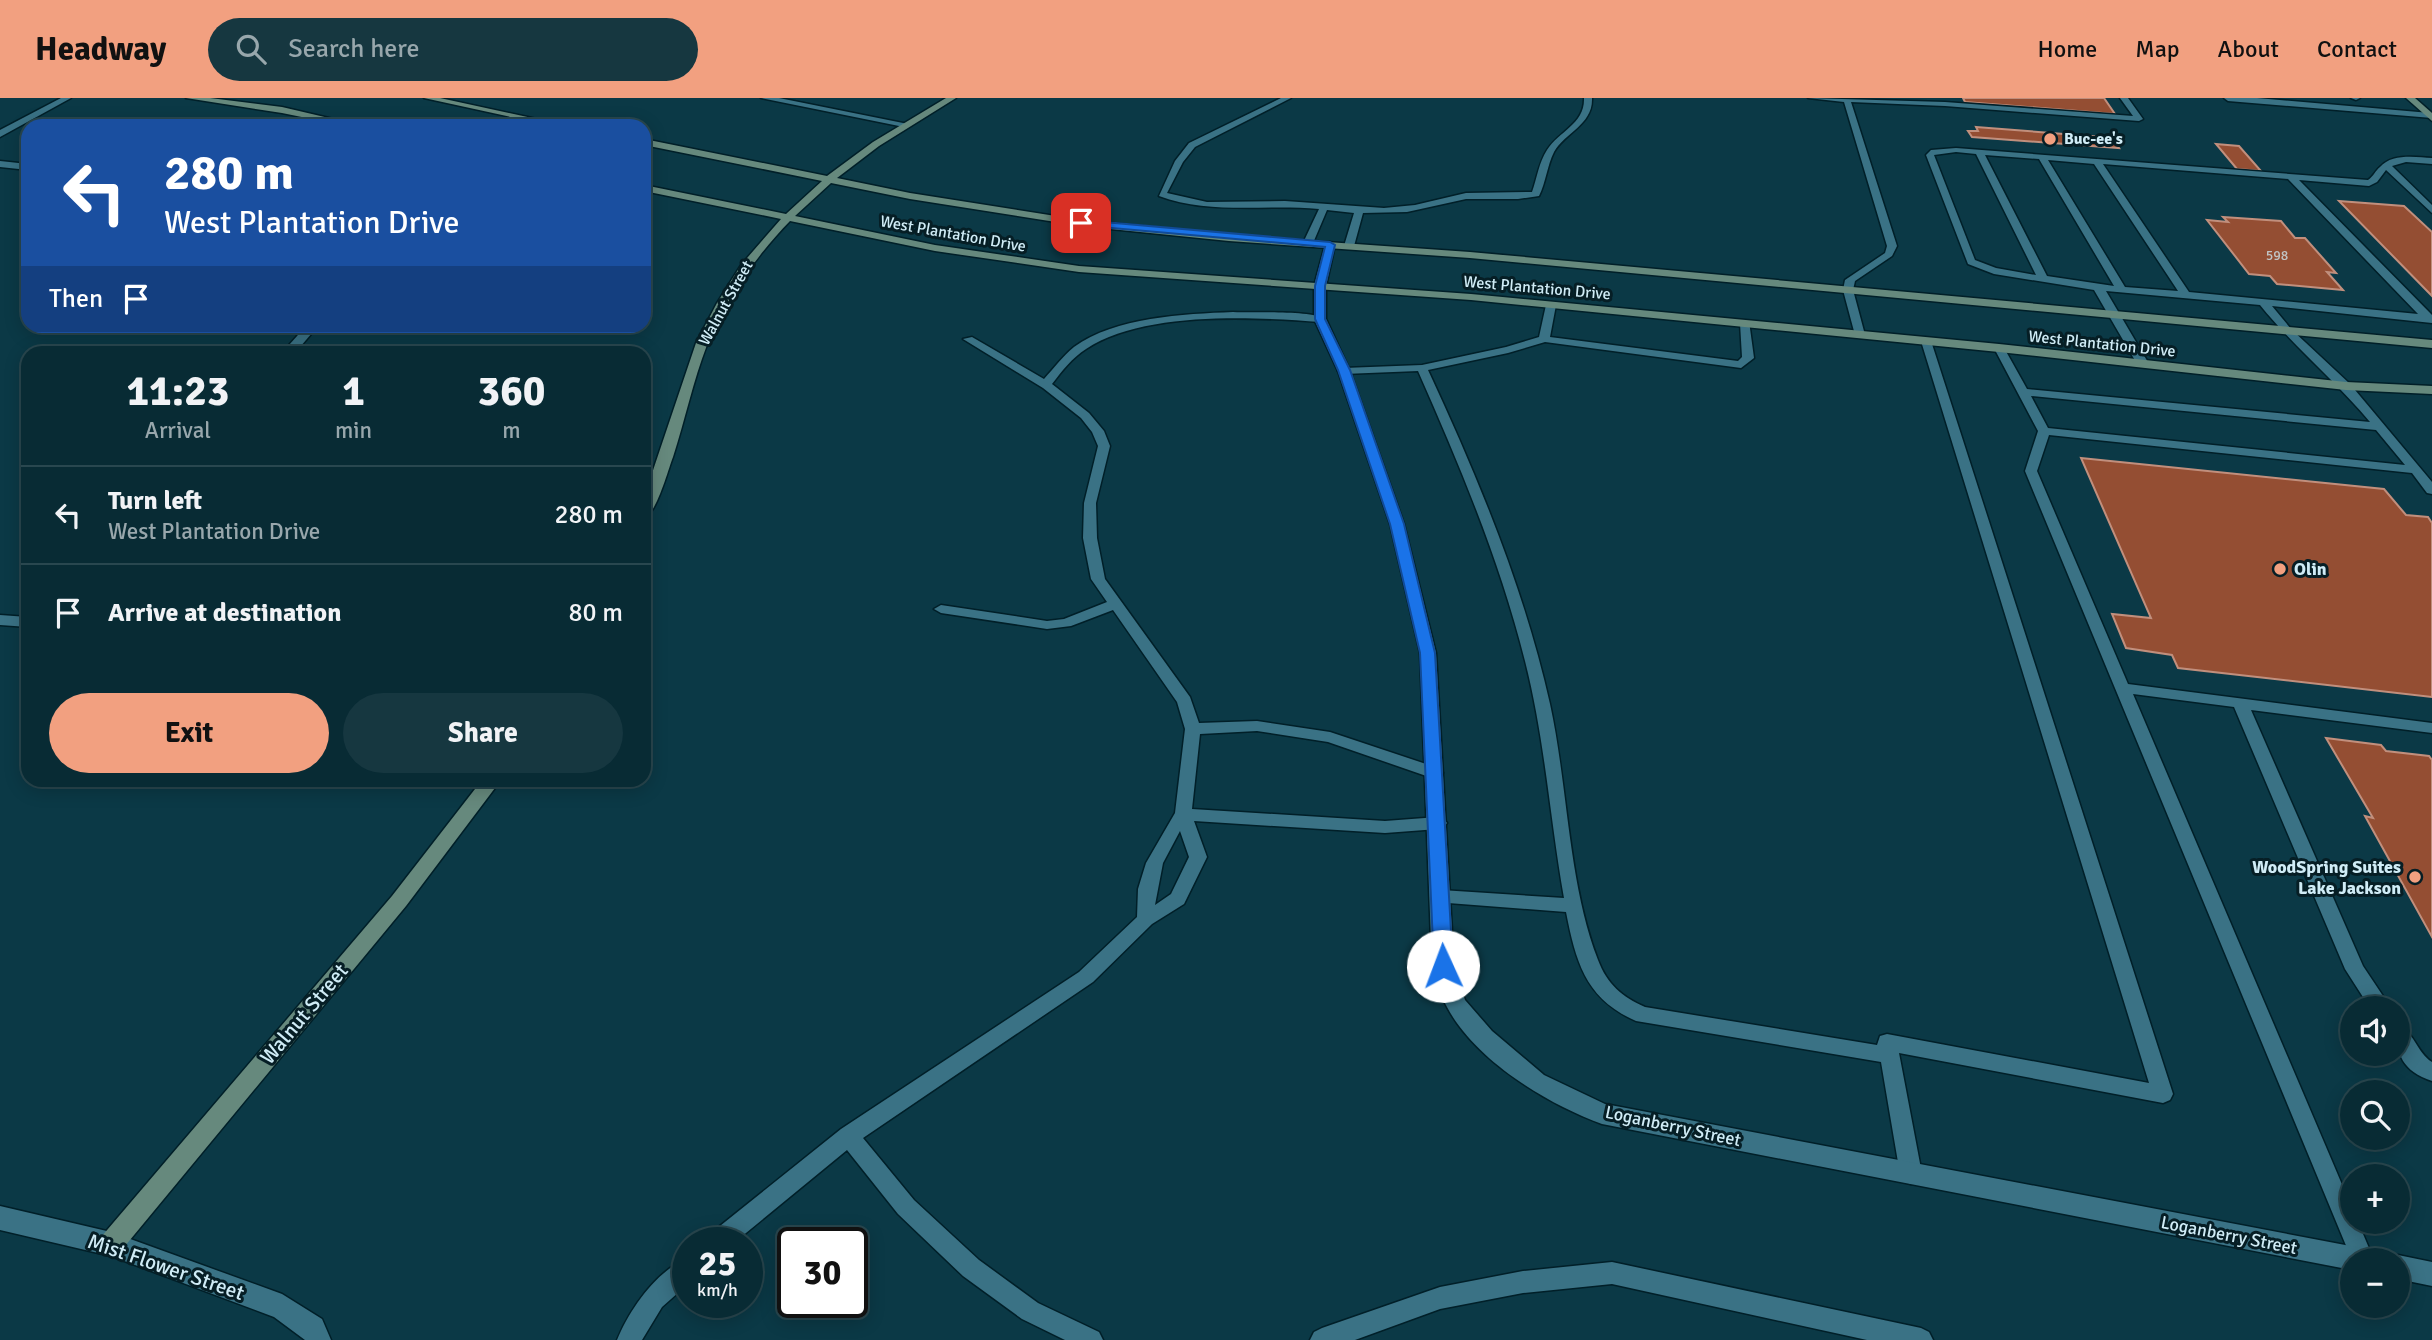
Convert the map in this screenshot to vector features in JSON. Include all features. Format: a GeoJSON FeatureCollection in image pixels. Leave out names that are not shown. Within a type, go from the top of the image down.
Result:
{"type":"FeatureCollection","features":[{"type":"Feature","properties":{"kind":"main road"},"geometry":{"type":"LineString","coordinates":[[190,98],[282,110],[325,119]]}},
{"type":"Feature","properties":{"kind":"main road"},"geometry":{"type":"LineString","coordinates":[[428,98],[531,119]]}},
{"type":"Feature","properties":{"kind":"main road","name":"Walnut Street"},"geometry":{"type":"LineString","coordinates":[[651,493],[702,344],[733,283],[754,253],[829,180],[904,124],[953,98]]}},
{"type":"Feature","properties":{"kind":"main road"},"geometry":{"type":"LineString","coordinates":[[2410,98],[2431,117]]}},
{"type":"Feature","properties":{"kind":"main road","name":"West Plantation Drive"},"geometry":{"type":"LineString","coordinates":[[651,143],[910,196],[1081,223],[2432,344]]}},
{"type":"Feature","properties":{"kind":"main road","name":"West Plantation Drive"},"geometry":{"type":"LineString","coordinates":[[651,190],[786,219],[1004,260],[1079,269],[1551,305],[1999,348],[2346,386],[2432,390]]}},
{"type":"Feature","properties":{"kind":"main road","name":"Walnut Street"},"geometry":{"type":"LineString","coordinates":[[110,1244],[399,901],[487,787]]}},
{"type":"Feature","properties":{"kind":"street"},"geometry":{"type":"LineString","coordinates":[[28,119],[67,98]]}},
{"type":"Feature","properties":{"kind":"street"},"geometry":{"type":"LineString","coordinates":[[765,98],[904,124]]}},
{"type":"Feature","properties":{"kind":"street"},"geometry":{"type":"LineString","coordinates":[[2228,98],[2431,117]]}},
{"type":"Feature","properties":{"kind":"street"},"geometry":{"type":"LineString","coordinates":[[0,134],[21,123]]}},
{"type":"Feature","properties":{"kind":"street"},"geometry":{"type":"LineString","coordinates":[[0,164],[21,166]]}},
{"type":"Feature","properties":{"kind":"street","name":"Loganberry Street"},"geometry":{"type":"LineString","coordinates":[[1339,245],[1320,286],[1320,319],[1344,370],[1397,524],[1416,595],[1428,653],[1443,966],[1456,1004],[1484,1038],[1536,1082],[1602,1114],[2340,1256]]}},
{"type":"Feature","properties":{"kind":"street"},"geometry":{"type":"LineString","coordinates":[[0,620],[21,622]]}},
{"type":"Feature","properties":{"kind":"street","name":"Mist Flower Street"},"geometry":{"type":"LineString","coordinates":[[0,1218],[110,1244],[282,1307],[313,1328],[318,1340]]}},
{"type":"Feature","properties":{"kind":"street"},"geometry":{"type":"LineString","coordinates":[[2410,1269],[2432,1274]]}},
{"type":"Feature","properties":{"kind":"lane"},"geometry":{"type":"LineString","coordinates":[[1287,98],[1192,145],[1178,161],[1162,194],[1176,201],[1229,205],[1282,204],[1359,211],[1400,210],[1467,196],[1520,198],[1536,194],[1544,177],[1550,150],[1568,130],[1584,119],[1589,106],[1588,98]]}},
{"type":"Feature","properties":{"kind":"lane"},"geometry":{"type":"LineString","coordinates":[[1812,98],[1944,101],[2139,119],[2124,98]]}},
{"type":"Feature","properties":{"kind":"lane"},"geometry":{"type":"LineString","coordinates":[[1847,100],[1892,246],[1889,254],[1850,280],[1848,290],[1860,335]]}},
{"type":"Feature","properties":{"kind":"lane"},"geometry":{"type":"LineString","coordinates":[[2431,319],[2096,287],[1994,271],[1971,262],[1930,155],[1931,152],[1943,149],[2372,183],[2386,165],[2400,160],[2432,161]]}},
{"type":"Feature","properties":{"kind":"lane"},"geometry":{"type":"LineString","coordinates":[[1979,152],[2043,278]]}},
{"type":"Feature","properties":{"kind":"lane"},"geometry":{"type":"LineString","coordinates":[[2042,157],[2121,288]]}},
{"type":"Feature","properties":{"kind":"lane"},"geometry":{"type":"LineString","coordinates":[[2097,161],[2185,294]]}},
{"type":"Feature","properties":{"kind":"lane"},"geometry":{"type":"LineString","coordinates":[[2386,165],[2432,210]]}},
{"type":"Feature","properties":{"kind":"lane"},"geometry":{"type":"LineString","coordinates":[[2291,177],[2431,319]]}},
{"type":"Feature","properties":{"kind":"lane"},"geometry":{"type":"LineString","coordinates":[[1308,243],[1324,208]]}},
{"type":"Feature","properties":{"kind":"lane"},"geometry":{"type":"LineString","coordinates":[[1339,245],[1359,211]]}},
{"type":"Feature","properties":{"kind":"lane"},"geometry":{"type":"LineString","coordinates":[[2096,287],[2101,291],[2143,364]]}},
{"type":"Feature","properties":{"kind":"lane"},"geometry":{"type":"LineString","coordinates":[[2263,302],[2287,331],[2346,386],[2432,491]]}},
{"type":"Feature","properties":{"kind":"lane"},"geometry":{"type":"LineString","coordinates":[[1544,339],[1551,305]]}},
{"type":"Feature","properties":{"kind":"lane"},"geometry":{"type":"LineString","coordinates":[[1045,384],[1068,357],[1088,344],[1126,330],[1176,320],[1226,316],[1320,319]]}},
{"type":"Feature","properties":{"kind":"lane"},"geometry":{"type":"LineString","coordinates":[[1344,370],[1422,368],[1497,353],[1544,339],[1741,365],[1748,358],[1745,323]]}},
{"type":"Feature","properties":{"kind":"lane"},"geometry":{"type":"LineString","coordinates":[[737,1227],[849,1136],[1086,977],[1146,919],[1178,900],[1198,857],[1183,814],[1193,729],[1185,701],[1098,579],[1090,538],[1090,503],[1104,446],[1103,436],[1069,401],[968,339]]}},
{"type":"Feature","properties":{"kind":"lane"},"geometry":{"type":"LineString","coordinates":[[1912,1174],[1887,1042],[2163,1094],[1926,341]]}},
{"type":"Feature","properties":{"kind":"lane"},"geometry":{"type":"LineString","coordinates":[[1999,348],[2043,431],[2031,471],[2357,1248]]}},
{"type":"Feature","properties":{"kind":"lane"},"geometry":{"type":"LineString","coordinates":[[1422,368],[1469,470],[1511,584],[1542,706],[1573,905],[1588,960],[1603,992],[1623,1006],[1643,1015],[1889,1055]]}},
{"type":"Feature","properties":{"kind":"lane"},"geometry":{"type":"LineString","coordinates":[[2022,392],[2380,427]]}},
{"type":"Feature","properties":{"kind":"lane"},"geometry":{"type":"LineString","coordinates":[[2043,431],[2415,470]]}},
{"type":"Feature","properties":{"kind":"lane"},"geometry":{"type":"LineString","coordinates":[[941,608],[1047,625],[1066,623],[1115,604]]}},
{"type":"Feature","properties":{"kind":"lane"},"geometry":{"type":"LineString","coordinates":[[2122,688],[2432,728]]}},
{"type":"Feature","properties":{"kind":"lane"},"geometry":{"type":"LineString","coordinates":[[2240,703],[2355,969],[2373,996]]}},
{"type":"Feature","properties":{"kind":"lane"},"geometry":{"type":"LineString","coordinates":[[1193,729],[1257,726],[1330,737],[1435,774]]}},
{"type":"Feature","properties":{"kind":"lane"},"geometry":{"type":"LineString","coordinates":[[1183,814],[1385,827],[1438,823]]}},
{"type":"Feature","properties":{"kind":"lane"},"geometry":{"type":"LineString","coordinates":[[1146,919],[1144,892],[1160,847],[1183,814]]}},
{"type":"Feature","properties":{"kind":"lane"},"geometry":{"type":"LineString","coordinates":[[1441,897],[1573,905]]}},
{"type":"Feature","properties":{"kind":"lane"},"geometry":{"type":"LineString","coordinates":[[2410,1053],[2416,1063],[2432,1072]]}},
{"type":"Feature","properties":{"kind":"lane"},"geometry":{"type":"LineString","coordinates":[[849,1136],[906,1207],[971,1268],[1030,1311],[1091,1340]]}},
{"type":"Feature","properties":{"kind":"lane"},"geometry":{"type":"LineString","coordinates":[[1322,1340],[1440,1298],[1523,1282],[1612,1273],[1921,1340]]}},
{"type":"Feature","properties":{"kind":"lane"},"geometry":{"type":"LineString","coordinates":[[629,1340],[654,1299],[672,1283]]}},
{"type":"Feature","properties":{"kind":"building"},"geometry":{"type":"Polygon","coordinates":[[[1963,98],[2104,98],[2115,114],[1965,102],[1963,98]]]}},
{"type":"Feature","properties":{"kind":"building","name":"Buc-ee's"},"geometry":{"type":"Polygon","coordinates":[[[1976,127],[2102,137],[2104,140],[2114,141],[2119,148],[1972,137],[1968,131],[1978,131],[1976,127]]]}},
{"type":"Feature","properties":{"kind":"building"},"geometry":{"type":"Polygon","coordinates":[[[2216,144],[2239,146],[2261,171],[2237,169],[2216,144]]]}},
{"type":"Feature","properties":{"kind":"building"},"geometry":{"type":"Polygon","coordinates":[[[2339,201],[2404,206],[2432,232],[2432,296],[2339,201]]]}},
{"type":"Feature","properties":{"kind":"building"},"geometry":{"type":"Polygon","coordinates":[[[2223,217],[2281,221],[2295,238],[2305,238],[2336,273],[2327,272],[2343,290],[2277,284],[2270,276],[2249,274],[2207,220],[2228,222],[2223,217]]]}},
{"type":"Feature","properties":{"kind":"building","name":"Olin"},"geometry":{"type":"Polygon","coordinates":[[[2081,458],[2384,489],[2406,515],[2428,517],[2432,523],[2432,697],[2178,668],[2172,655],[2126,648],[2112,614],[2151,618],[2081,458]]]}},
{"type":"Feature","properties":{"kind":"building","name":"WoodSpring Suites Lake Jackson"},"geometry":{"type":"Polygon","coordinates":[[[2326,738],[2381,745],[2386,751],[2429,756],[2432,760],[2432,937],[2365,816],[2373,818],[2326,738]]]}},
{"type":"Feature","properties":{"kind":"place","name":"Buc-ee's"},"geometry":{"type":"Point","coordinates":[2050,139]}},
{"type":"Feature","properties":{"kind":"place","name":"Olin"},"geometry":{"type":"Point","coordinates":[2280,569]}},
{"type":"Feature","properties":{"kind":"place","name":"WoodSpring Suites Lake Jackson"},"geometry":{"type":"Point","coordinates":[2415,877]}},
{"type":"Feature","properties":{"kind":"route"},"geometry":{"type":"LineString","coordinates":[[1081,223],[1330,245],[1320,286],[1320,319],[1344,370],[1397,524],[1428,653],[1443,966]]}}]}
